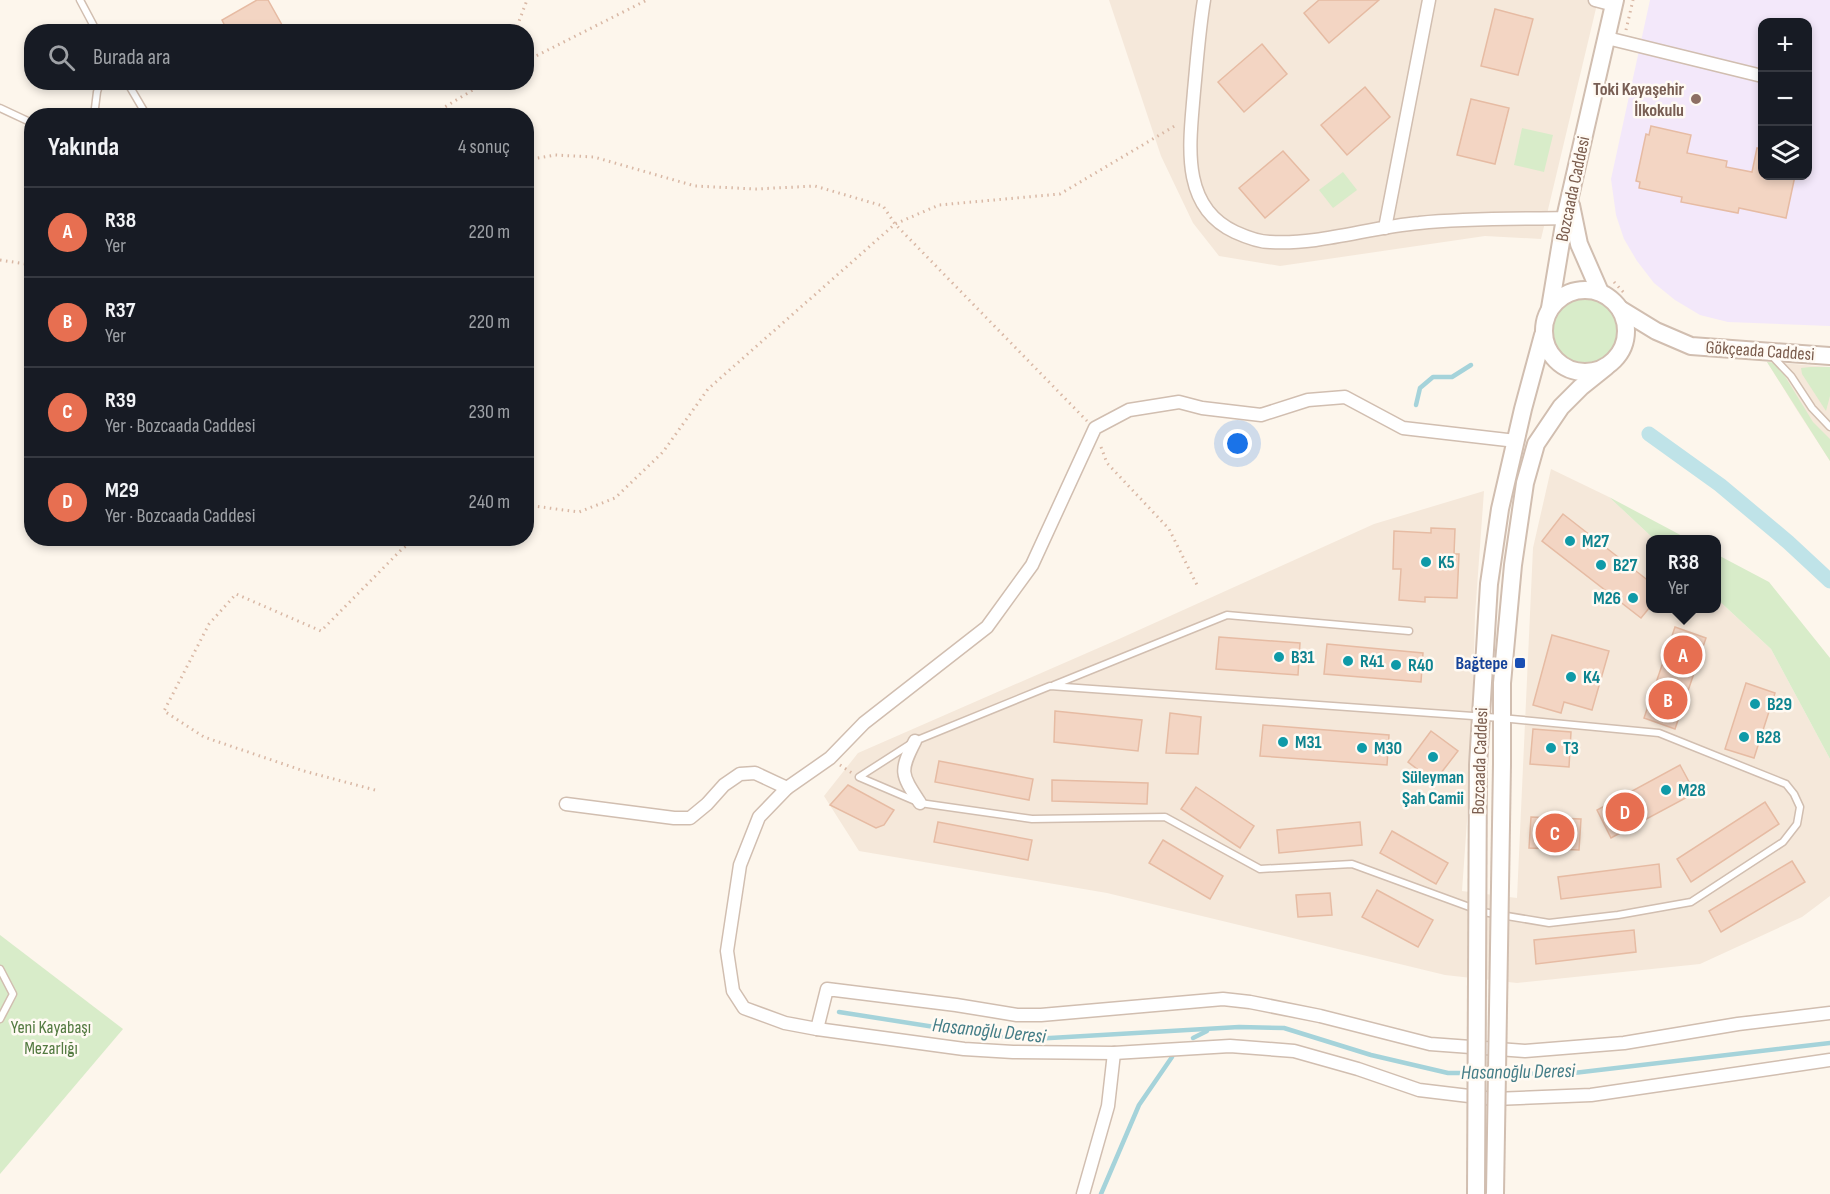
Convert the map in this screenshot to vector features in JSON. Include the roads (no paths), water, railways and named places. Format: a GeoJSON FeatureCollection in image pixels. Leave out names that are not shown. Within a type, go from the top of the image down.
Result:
{"type":"FeatureCollection","features":[{"type":"Feature","properties":{"kind":"street"},"geometry":{"type":"LineString","coordinates":[[1204,0],[1198,33],[1191,168],[1199,197],[1210,214],[1221,225],[1242,236],[1267,242],[1294,242],[1419,223],[1568,210],[1579,244],[1600,292]]}},
{"type":"Feature","properties":{"kind":"street"},"geometry":{"type":"LineString","coordinates":[[1385,228],[1429,0]]}},
{"type":"Feature","properties":{"kind":"street"},"geometry":{"type":"LineString","coordinates":[[1595,0],[1615,2]]}},
{"type":"Feature","properties":{"kind":"street","name":"Bozcaada Caddesi"},"geometry":{"type":"LineString","coordinates":[[1550,308],[1568,210],[1615,40],[1615,2]]}},
{"type":"Feature","properties":{"kind":"street"},"geometry":{"type":"LineString","coordinates":[[1615,40],[1758,75]]}},
{"type":"Feature","properties":{"kind":"street"},"geometry":{"type":"LineString","coordinates":[[1586,289],[1600,292],[1626,305],[1626,335],[1623,347],[1616,359],[1606,367],[1593,372],[1579,372],[1566,368],[1554,360],[1546,348],[1543,335],[1545,319],[1559,297],[1572,291],[1586,289]]}},
{"type":"Feature","properties":{"kind":"street","name":"Gökçeada Caddesi"},"geometry":{"type":"LineString","coordinates":[[1626,305],[1656,331],[1691,346],[1830,356]]}},
{"type":"Feature","properties":{"kind":"street","name":"Bozcaada Caddesi"},"geometry":{"type":"LineString","coordinates":[[1476,1194],[1478,765],[1490,584],[1500,509],[1543,335]]}},
{"type":"Feature","properties":{"kind":"street","name":"Bozcaada Caddesi"},"geometry":{"type":"LineString","coordinates":[[1495,1194],[1502,683],[1513,565],[1525,483],[1536,444],[1561,407],[1606,367]]}},
{"type":"Feature","properties":{"kind":"street"},"geometry":{"type":"LineString","coordinates":[[1516,441],[1403,428],[1345,397],[1308,400],[1261,415],[1202,408],[1179,402],[1129,410],[1095,428],[1032,565],[987,627],[864,723],[830,758],[787,788],[759,817],[740,865],[727,951],[733,991],[744,1008],[785,1023],[817,1029],[964,1049],[1013,1052],[1114,1053],[1230,1046],[1294,1051],[1358,1069],[1419,1090],[1494,1099],[1591,1095],[1830,1060]]}},
{"type":"Feature","properties":{"kind":"street"},"geometry":{"type":"LineString","coordinates":[[915,741],[906,758],[903,771],[908,785],[920,803]]}},
{"type":"Feature","properties":{"kind":"street"},"geometry":{"type":"LineString","coordinates":[[566,804],[690,818],[724,785],[740,774],[754,773],[787,788]]}},
{"type":"Feature","properties":{"kind":"street"},"geometry":{"type":"LineString","coordinates":[[817,1029],[827,989],[1017,1015],[1041,1015],[1223,999],[1293,1010],[1378,1029],[1431,1044],[1526,1051],[1624,1043],[1738,1024],[1830,1013]]}},
{"type":"Feature","properties":{"kind":"street"},"geometry":{"type":"LineString","coordinates":[[1083,1194],[1108,1106],[1114,1053]]}},
{"type":"Feature","properties":{"kind":"lane"},"geometry":{"type":"LineString","coordinates":[[80,0],[94,24]]}},
{"type":"Feature","properties":{"kind":"lane"},"geometry":{"type":"LineString","coordinates":[[95,108],[98,90]]}},
{"type":"Feature","properties":{"kind":"lane"},"geometry":{"type":"LineString","coordinates":[[132,90],[142,108]]}},
{"type":"Feature","properties":{"kind":"lane"},"geometry":{"type":"LineString","coordinates":[[0,108],[24,119]]}},
{"type":"Feature","properties":{"kind":"lane"},"geometry":{"type":"LineString","coordinates":[[1768,352],[1791,376],[1812,408],[1830,427]]}},
{"type":"Feature","properties":{"kind":"lane"},"geometry":{"type":"LineString","coordinates":[[1050,686],[1501,718],[1659,733],[1786,784],[1800,807],[1797,824],[1783,842],[1691,902],[1618,915],[1549,923],[1483,912],[1352,864],[1260,869],[1165,817],[1032,819],[920,803],[859,777],[915,741],[1050,686],[1227,615],[1409,631]]}},
{"type":"Feature","properties":{"kind":"lane"},"geometry":{"type":"LineString","coordinates":[[0,969],[13,994],[0,1019]]}},
{"type":"Feature","properties":{"kind":"waterway"},"geometry":{"type":"LineString","coordinates":[[1416,405],[1420,388],[1433,377],[1452,377],[1471,365]]}},
{"type":"Feature","properties":{"kind":"waterway"},"geometry":{"type":"LineString","coordinates":[[1649,434],[1720,485],[1830,581]]}},
{"type":"Feature","properties":{"kind":"waterway","name":"Hasanoğlu Deresi"},"geometry":{"type":"LineString","coordinates":[[839,1012],[992,1036],[1033,1039],[1239,1027],[1284,1028],[1371,1055],[1448,1073],[1473,1073]]}},
{"type":"Feature","properties":{"kind":"waterway","name":"Hasanoğlu Deresi"},"geometry":{"type":"LineString","coordinates":[[1193,1038],[1207,1031]]}},
{"type":"Feature","properties":{"kind":"waterway","name":"Hasanoğlu Deresi"},"geometry":{"type":"LineString","coordinates":[[1481,1073],[1565,1074],[1830,1043]]}},
{"type":"Feature","properties":{"kind":"waterway","name":"Hasanoğlu Deresi"},"geometry":{"type":"LineString","coordinates":[[1101,1194],[1139,1105],[1172,1057]]}},
{"type":"Feature","properties":{"kind":"place","name":"Toki Kayaşehir İlkokulu"},"geometry":{"type":"Point","coordinates":[1696,99]}},
{"type":"Feature","properties":{"kind":"place","name":"M27"},"geometry":{"type":"Point","coordinates":[1570,541]}},
{"type":"Feature","properties":{"kind":"place","name":"K5"},"geometry":{"type":"Point","coordinates":[1426,562]}},
{"type":"Feature","properties":{"kind":"place","name":"B27"},"geometry":{"type":"Point","coordinates":[1601,565]}},
{"type":"Feature","properties":{"kind":"place","name":"M26"},"geometry":{"type":"Point","coordinates":[1633,598]}},
{"type":"Feature","properties":{"kind":"place","name":"R38"},"geometry":{"type":"Point","coordinates":[1683,655]}},
{"type":"Feature","properties":{"kind":"place","name":"B31"},"geometry":{"type":"Point","coordinates":[1279,657]}},
{"type":"Feature","properties":{"kind":"place","name":"R41"},"geometry":{"type":"Point","coordinates":[1348,661]}},
{"type":"Feature","properties":{"kind":"place","name":"Bağtepe"},"geometry":{"type":"Point","coordinates":[1520,663]}},
{"type":"Feature","properties":{"kind":"place","name":"R40"},"geometry":{"type":"Point","coordinates":[1396,665]}},
{"type":"Feature","properties":{"kind":"place","name":"K4"},"geometry":{"type":"Point","coordinates":[1571,677]}},
{"type":"Feature","properties":{"kind":"place","name":"R37"},"geometry":{"type":"Point","coordinates":[1668,700]}},
{"type":"Feature","properties":{"kind":"place","name":"B29"},"geometry":{"type":"Point","coordinates":[1755,704]}},
{"type":"Feature","properties":{"kind":"place","name":"B28"},"geometry":{"type":"Point","coordinates":[1744,737]}},
{"type":"Feature","properties":{"kind":"place","name":"M31"},"geometry":{"type":"Point","coordinates":[1283,742]}},
{"type":"Feature","properties":{"kind":"place","name":"M30"},"geometry":{"type":"Point","coordinates":[1362,748]}},
{"type":"Feature","properties":{"kind":"place","name":"T3"},"geometry":{"type":"Point","coordinates":[1551,748]}},
{"type":"Feature","properties":{"kind":"place","name":"Süleyman Şah Camii"},"geometry":{"type":"Point","coordinates":[1433,757]}},
{"type":"Feature","properties":{"kind":"place","name":"M28"},"geometry":{"type":"Point","coordinates":[1666,790]}},
{"type":"Feature","properties":{"kind":"place","name":"M29"},"geometry":{"type":"Point","coordinates":[1625,812]}},
{"type":"Feature","properties":{"kind":"place","name":"R39"},"geometry":{"type":"Point","coordinates":[1555,833]}},
{"type":"Feature","properties":{"kind":"park label","name":"Yeni Kayabaşı Mezarlığı"},"geometry":{"type":"Point","coordinates":[51,1037]}}]}
